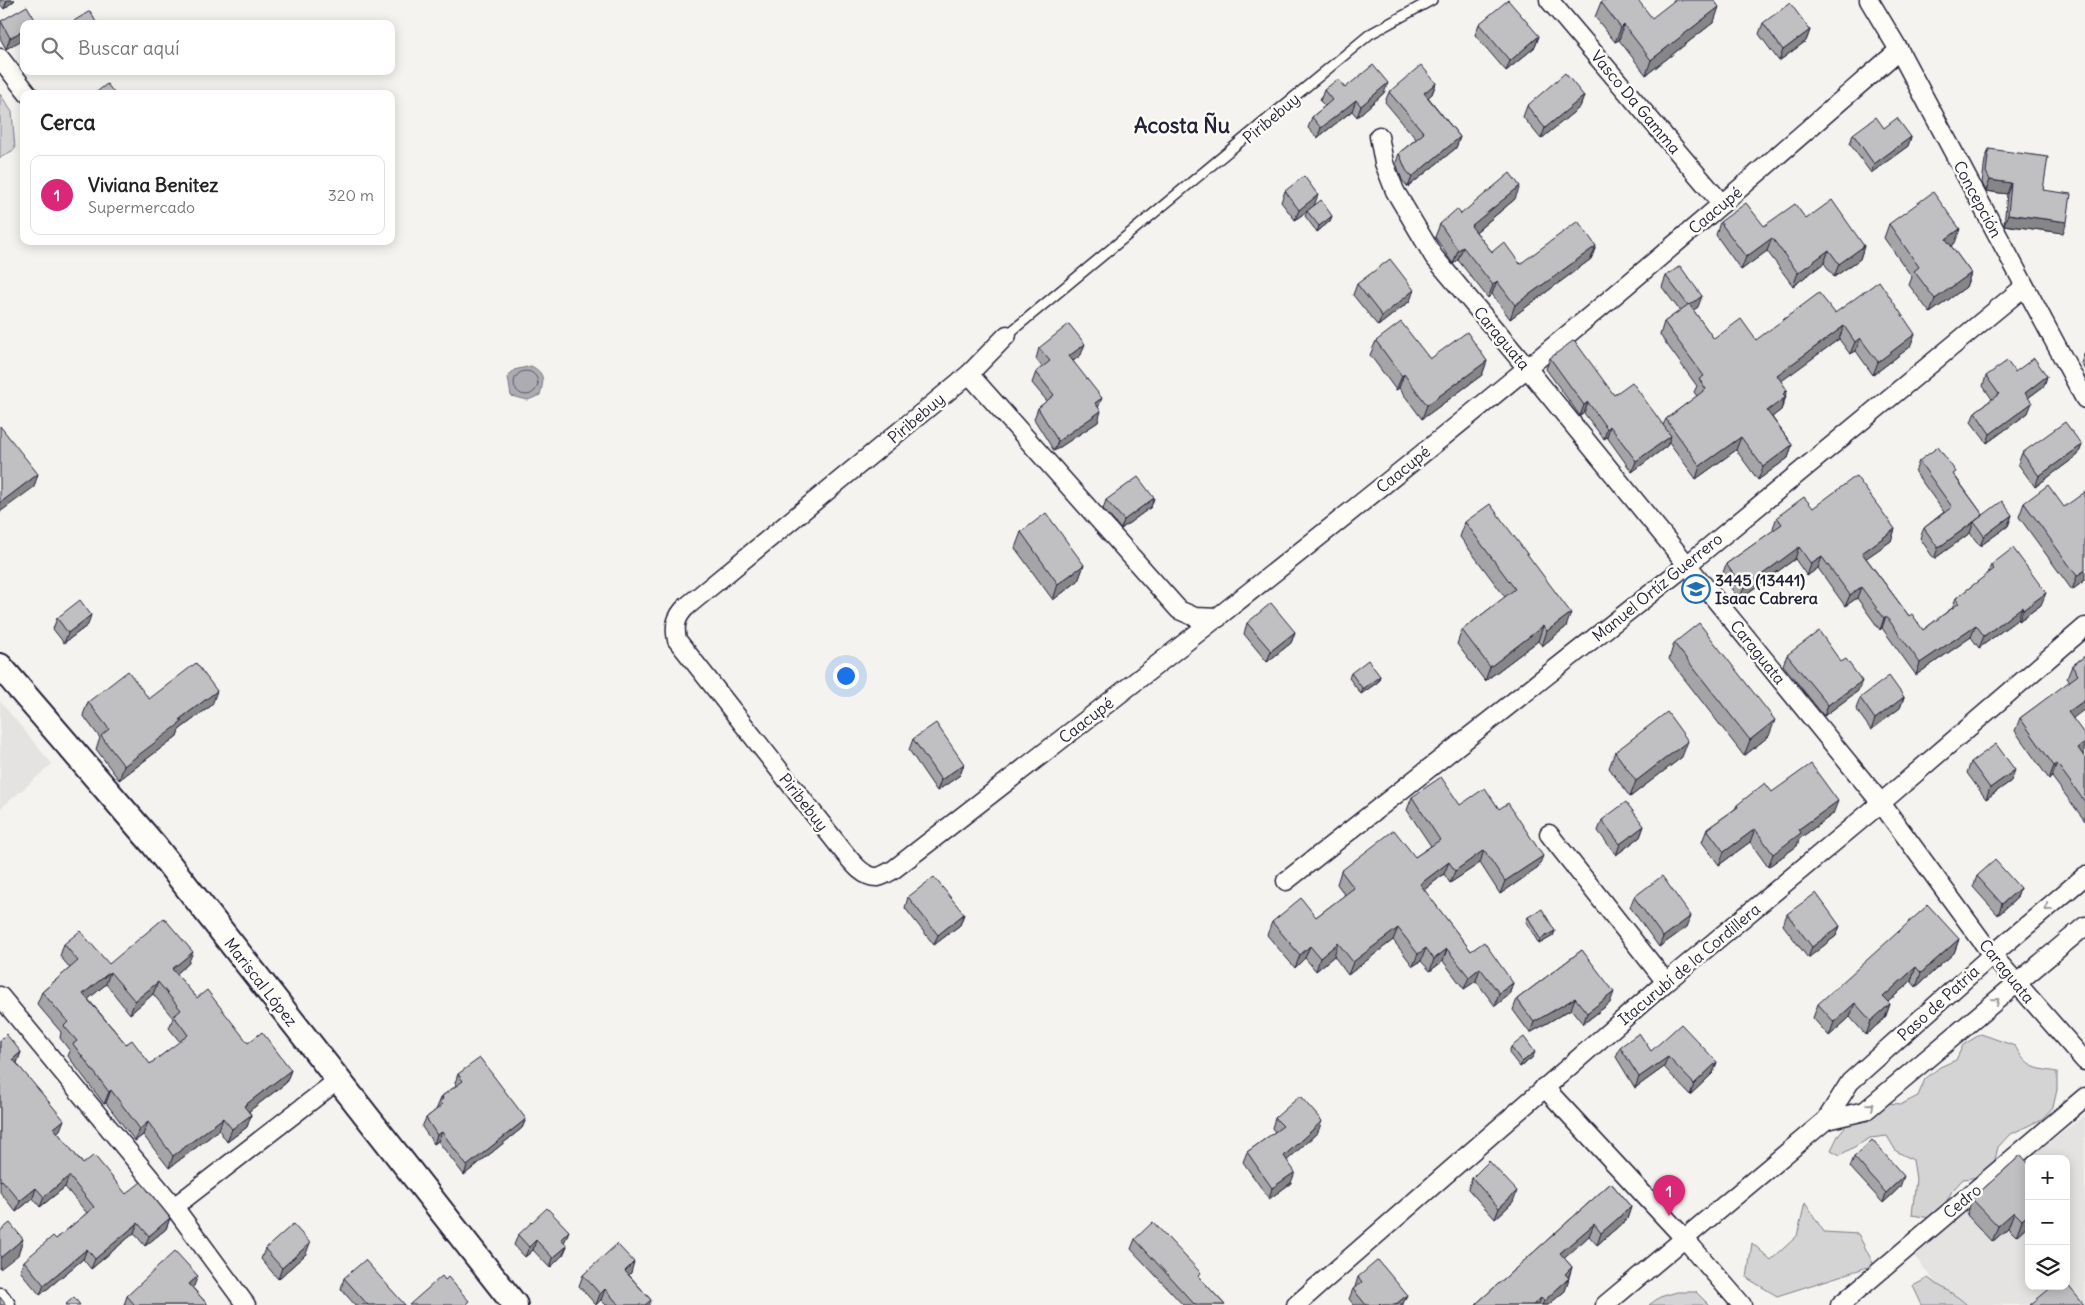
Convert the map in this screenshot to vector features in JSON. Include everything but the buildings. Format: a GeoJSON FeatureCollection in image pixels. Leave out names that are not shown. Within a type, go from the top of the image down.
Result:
{"type":"FeatureCollection","features":[{"type":"Feature","properties":{"kind":"street","name":"Vasco Da Gamma"},"geometry":{"type":"LineString","coordinates":[[1549,0],[1722,204]]}},
{"type":"Feature","properties":{"kind":"street","name":"Concepción"},"geometry":{"type":"LineString","coordinates":[[1869,0],[1899,50],[2085,399]]}},
{"type":"Feature","properties":{"kind":"street","name":"Caacupé"},"geometry":{"type":"LineString","coordinates":[[893,870],[1218,618],[1527,368],[1722,204],[1899,50]]}},
{"type":"Feature","properties":{"kind":"street"},"geometry":{"type":"LineString","coordinates":[[0,58],[25,90]]}},
{"type":"Feature","properties":{"kind":"street","name":"Caraguata"},"geometry":{"type":"LineString","coordinates":[[1378,136],[1384,163],[1395,191],[1434,257],[1527,368],[1881,803],[1992,955],[2085,1062]]}},
{"type":"Feature","properties":{"kind":"street","name":"Manuel Ortíz Guerrero"},"geometry":{"type":"LineString","coordinates":[[1286,881],[1687,565],[2024,287]]}},
{"type":"Feature","properties":{"kind":"street","name":"Piribebuy"},"geometry":{"type":"LineString","coordinates":[[893,870],[878,877],[868,875],[860,870],[843,851],[678,640],[675,624],[679,614],[686,607],[969,374],[1007,335]]}},
{"type":"Feature","properties":{"kind":"street"},"geometry":{"type":"LineString","coordinates":[[969,374],[1178,610],[1195,618],[1218,618]]}},
{"type":"Feature","properties":{"kind":"street","name":"Itacurubí de la Cordillera"},"geometry":{"type":"LineString","coordinates":[[1296,1305],[1666,982],[1881,803],[2085,627]]}},
{"type":"Feature","properties":{"kind":"street","name":"Mariscal López"},"geometry":{"type":"LineString","coordinates":[[0,666],[154,845],[515,1305]]}},
{"type":"Feature","properties":{"kind":"street"},"geometry":{"type":"LineString","coordinates":[[1549,834],[1666,982]]}},
{"type":"Feature","properties":{"kind":"street","name":"Paso de Patria"},"geometry":{"type":"LineString","coordinates":[[1605,1305],[1826,1120],[1850,1082],[1992,955],[2085,876]]}},
{"type":"Feature","properties":{"kind":"street","name":"Paso de Patria"},"geometry":{"type":"LineString","coordinates":[[1826,1120],[1865,1111],[2085,926]]}},
{"type":"Feature","properties":{"kind":"street"},"geometry":{"type":"LineString","coordinates":[[0,996],[174,1207],[246,1305]]}},
{"type":"Feature","properties":{"kind":"street"},"geometry":{"type":"LineString","coordinates":[[174,1207],[338,1080]]}},
{"type":"Feature","properties":{"kind":"street"},"geometry":{"type":"LineString","coordinates":[[1544,1087],[1684,1238],[1742,1305]]}},
{"type":"Feature","properties":{"kind":"street","name":"Cedro"},"geometry":{"type":"LineString","coordinates":[[1840,1305],[2085,1097]]}},
{"type":"Feature","properties":{"kind":"street"},"geometry":{"type":"LineString","coordinates":[[0,1297],[6,1305]]}},
{"type":"Feature","properties":{"kind":"lane","name":"Piribebuy"},"geometry":{"type":"LineString","coordinates":[[1007,335],[1370,34],[1432,0]]}},
{"type":"Feature","properties":{"kind":"shaded area"},"geometry":{"type":"Polygon","coordinates":[[[0,94],[12,112],[15,149],[0,158],[0,94]]]}},
{"type":"Feature","properties":{"kind":"shaded area"},"geometry":{"type":"Polygon","coordinates":[[[0,701],[52,764],[0,809],[0,701]]]}},
{"type":"Feature","properties":{"kind":"shaded area"},"geometry":{"type":"Polygon","coordinates":[[[1981,1034],[2015,1046],[2023,1059],[2036,1068],[2057,1072],[2057,1090],[2053,1107],[2042,1119],[2009,1135],[1998,1147],[1994,1164],[1980,1177],[1963,1179],[1952,1191],[1944,1206],[1930,1218],[1912,1215],[1916,1179],[1913,1160],[1896,1151],[1887,1136],[1870,1138],[1840,1155],[1831,1150],[1839,1134],[1850,1121],[1885,1103],[1902,1104],[1918,1096],[1925,1079],[1940,1067],[1956,1060],[1963,1045],[1981,1034]]]}},
{"type":"Feature","properties":{"kind":"shaded area"},"geometry":{"type":"Polygon","coordinates":[[[2085,1115],[2085,1305],[1953,1305],[1908,1248],[2025,1160],[2025,1290],[2070,1290],[2070,1155],[2032,1155],[2085,1115]]]}},
{"type":"Feature","properties":{"kind":"shaded area"},"geometry":{"type":"Polygon","coordinates":[[[1805,1203],[1824,1232],[1858,1234],[1874,1265],[1777,1296],[1747,1278],[1752,1243],[1771,1260],[1797,1236],[1805,1203]]]}},
{"type":"Feature","properties":{"kind":"shaded area"},"geometry":{"type":"Polygon","coordinates":[[[1928,1278],[1967,1305],[1922,1305],[1913,1286],[1928,1278]]]}},
{"type":"Feature","properties":{"kind":"shaded area"},"geometry":{"type":"Polygon","coordinates":[[[1677,1292],[1696,1292],[1709,1305],[1649,1305],[1660,1297],[1677,1292]]]}},
{"type":"Feature","properties":{"kind":"water"},"geometry":{"type":"Polygon","coordinates":[[[531,366],[541,374],[542,385],[540,395],[528,400],[511,396],[508,377],[514,370],[531,366]]]}},
{"type":"Feature","properties":{"kind":"place","name":"3445 (13441) Isaac Cabrera"},"geometry":{"type":"Point","coordinates":[1696,589]}},
{"type":"Feature","properties":{"kind":"place","name":"Viviana Benitez"},"geometry":{"type":"Point","coordinates":[1669,1216]}},
{"type":"Feature","properties":{"kind":"district","name":"Acosta Ñu"},"geometry":{"type":"Point","coordinates":[1182,125]}}]}
